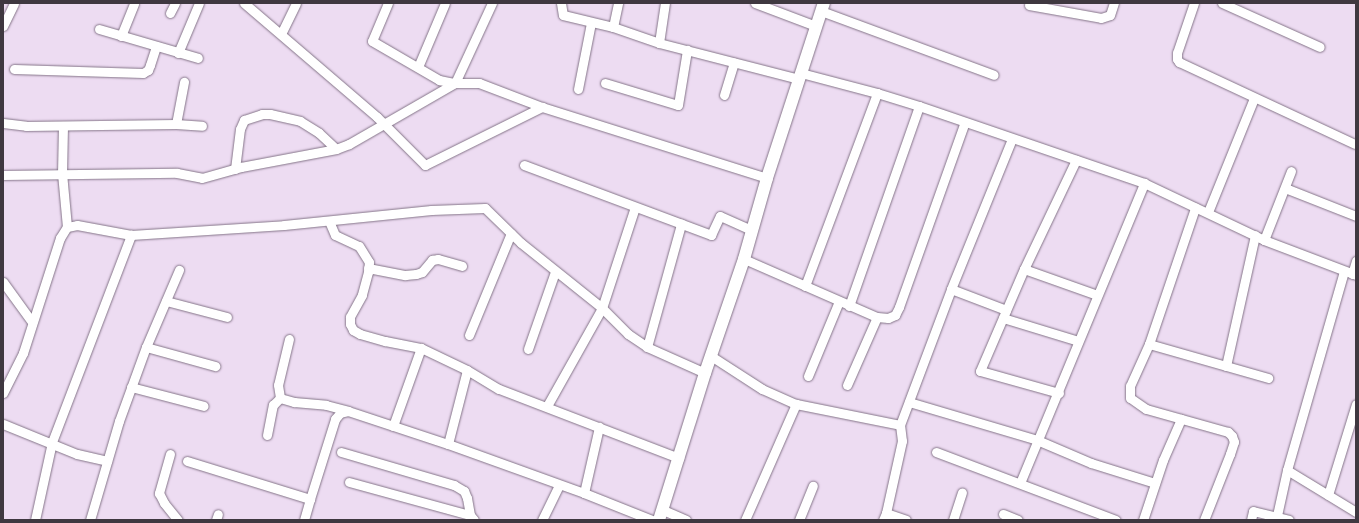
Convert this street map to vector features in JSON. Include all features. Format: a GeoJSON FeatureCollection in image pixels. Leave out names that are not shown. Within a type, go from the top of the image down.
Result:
{"type":"FeatureCollection","features":[{"type":"Feature","properties":{"kind":"street"},"geometry":{"type":"LineString","coordinates":[[3,26],[5,14],[14,3]]}},
{"type":"Feature","properties":{"kind":"street"},"geometry":{"type":"LineString","coordinates":[[121,36],[134,3]]}},
{"type":"Feature","properties":{"kind":"street"},"geometry":{"type":"LineString","coordinates":[[170,13],[175,3]]}},
{"type":"Feature","properties":{"kind":"street"},"geometry":{"type":"LineString","coordinates":[[178,53],[199,3]]}},
{"type":"Feature","properties":{"kind":"street"},"geometry":{"type":"LineString","coordinates":[[244,3],[383,124],[425,165],[542,107]]}},
{"type":"Feature","properties":{"kind":"street"},"geometry":{"type":"LineString","coordinates":[[281,34],[296,3]]}},
{"type":"Feature","properties":{"kind":"street"},"geometry":{"type":"LineString","coordinates":[[388,3],[372,41],[439,80],[455,83],[479,83],[542,107],[767,178]]}},
{"type":"Feature","properties":{"kind":"street"},"geometry":{"type":"LineString","coordinates":[[418,67],[445,3]]}},
{"type":"Feature","properties":{"kind":"street"},"geometry":{"type":"LineString","coordinates":[[3,175],[177,172],[202,178],[235,169],[336,149],[349,144],[455,83],[492,3]]}},
{"type":"Feature","properties":{"kind":"street"},"geometry":{"type":"LineString","coordinates":[[561,3],[563,15],[591,23],[613,27],[659,43],[734,62],[878,93],[920,106],[1144,184],[1195,208],[1208,212],[1264,240],[1351,273]]}},
{"type":"Feature","properties":{"kind":"street"},"geometry":{"type":"LineString","coordinates":[[613,27],[618,3]]}},
{"type":"Feature","properties":{"kind":"street"},"geometry":{"type":"LineString","coordinates":[[659,43],[664,3]]}},
{"type":"Feature","properties":{"kind":"street"},"geometry":{"type":"LineString","coordinates":[[755,3],[816,26]]}},
{"type":"Feature","properties":{"kind":"street"},"geometry":{"type":"LineString","coordinates":[[1027,4],[1101,18],[1110,15],[1114,3]]}},
{"type":"Feature","properties":{"kind":"street"},"geometry":{"type":"LineString","coordinates":[[1194,3],[1176,59],[1254,98],[1355,144]]}},
{"type":"Feature","properties":{"kind":"street"},"geometry":{"type":"LineString","coordinates":[[1222,3],[1320,47]]}},
{"type":"Feature","properties":{"kind":"street"},"geometry":{"type":"LineString","coordinates":[[686,520],[661,515],[705,373],[744,259],[767,178],[822,7],[994,75]]}},
{"type":"Feature","properties":{"kind":"street"},"geometry":{"type":"LineString","coordinates":[[578,89],[591,23]]}},
{"type":"Feature","properties":{"kind":"street"},"geometry":{"type":"LineString","coordinates":[[99,30],[198,58]]}},
{"type":"Feature","properties":{"kind":"street"},"geometry":{"type":"LineString","coordinates":[[14,70],[143,73],[148,70],[156,46]]}},
{"type":"Feature","properties":{"kind":"street"},"geometry":{"type":"LineString","coordinates":[[605,83],[678,105],[687,50]]}},
{"type":"Feature","properties":{"kind":"street"},"geometry":{"type":"LineString","coordinates":[[724,95],[734,62]]}},
{"type":"Feature","properties":{"kind":"street"},"geometry":{"type":"LineString","coordinates":[[176,124],[184,82]]}},
{"type":"Feature","properties":{"kind":"street"},"geometry":{"type":"LineString","coordinates":[[805,286],[878,93]]}},
{"type":"Feature","properties":{"kind":"street"},"geometry":{"type":"LineString","coordinates":[[1208,212],[1254,98]]}},
{"type":"Feature","properties":{"kind":"street"},"geometry":{"type":"LineString","coordinates":[[849,306],[920,106]]}},
{"type":"Feature","properties":{"kind":"street"},"geometry":{"type":"LineString","coordinates":[[235,169],[240,129],[244,120],[252,116],[262,114],[270,114],[300,121],[319,133],[336,149]]}},
{"type":"Feature","properties":{"kind":"street"},"geometry":{"type":"LineString","coordinates":[[744,259],[877,317],[888,318],[895,315],[965,122]]}},
{"type":"Feature","properties":{"kind":"street"},"geometry":{"type":"LineString","coordinates":[[3,123],[26,126],[176,124],[202,126]]}},
{"type":"Feature","properties":{"kind":"street"},"geometry":{"type":"LineString","coordinates":[[3,393],[23,353],[60,238],[67,227],[62,173],[63,126]]}},
{"type":"Feature","properties":{"kind":"street"},"geometry":{"type":"LineString","coordinates":[[906,520],[885,517],[902,441],[900,425],[951,289],[1012,139]]}},
{"type":"Feature","properties":{"kind":"street"},"geometry":{"type":"LineString","coordinates":[[1058,393],[980,371],[1024,269],[1076,160]]}},
{"type":"Feature","properties":{"kind":"street"},"geometry":{"type":"LineString","coordinates":[[524,165],[711,235],[720,216],[751,230]]}},
{"type":"Feature","properties":{"kind":"street"},"geometry":{"type":"LineString","coordinates":[[1264,240],[1291,172]]}},
{"type":"Feature","properties":{"kind":"street"},"geometry":{"type":"LineString","coordinates":[[1020,483],[1144,184]]}},
{"type":"Feature","properties":{"kind":"street"},"geometry":{"type":"LineString","coordinates":[[1284,188],[1356,216]]}},
{"type":"Feature","properties":{"kind":"street"},"geometry":{"type":"LineString","coordinates":[[547,406],[602,308],[635,207]]}},
{"type":"Feature","properties":{"kind":"street"},"geometry":{"type":"LineString","coordinates":[[67,227],[77,224],[131,235],[284,225],[431,210],[485,208],[555,272],[602,308],[628,334],[647,347],[705,373]]}},
{"type":"Feature","properties":{"kind":"street"},"geometry":{"type":"LineString","coordinates":[[1195,208],[1149,344],[1130,386],[1130,398],[1146,409],[1228,432],[1232,436],[1234,442],[1204,520]]}},
{"type":"Feature","properties":{"kind":"street"},"geometry":{"type":"LineString","coordinates":[[329,221],[335,235],[360,246],[369,262],[362,295],[350,318],[350,324],[353,330],[360,334],[420,348],[467,370],[499,390],[547,406],[679,458]]}},
{"type":"Feature","properties":{"kind":"street"},"geometry":{"type":"LineString","coordinates":[[647,347],[681,224]]}},
{"type":"Feature","properties":{"kind":"street"},"geometry":{"type":"LineString","coordinates":[[469,335],[511,233]]}},
{"type":"Feature","properties":{"kind":"street"},"geometry":{"type":"LineString","coordinates":[[35,520],[52,442],[131,235]]}},
{"type":"Feature","properties":{"kind":"street"},"geometry":{"type":"LineString","coordinates":[[1226,366],[1255,235]]}},
{"type":"Feature","properties":{"kind":"street"},"geometry":{"type":"LineString","coordinates":[[368,268],[405,275],[422,272],[432,260],[438,259],[462,266]]}},
{"type":"Feature","properties":{"kind":"street"},"geometry":{"type":"LineString","coordinates":[[1276,518],[1287,470],[1351,273],[1356,262]]}},
{"type":"Feature","properties":{"kind":"street"},"geometry":{"type":"LineString","coordinates":[[1024,269],[1097,295]]}},
{"type":"Feature","properties":{"kind":"street"},"geometry":{"type":"LineString","coordinates":[[90,520],[131,387],[179,270]]}},
{"type":"Feature","properties":{"kind":"street"},"geometry":{"type":"LineString","coordinates":[[528,349],[555,272]]}},
{"type":"Feature","properties":{"kind":"street"},"geometry":{"type":"LineString","coordinates":[[3,282],[32,322]]}},
{"type":"Feature","properties":{"kind":"street"},"geometry":{"type":"LineString","coordinates":[[951,289],[1004,314],[1078,341]]}},
{"type":"Feature","properties":{"kind":"street"},"geometry":{"type":"LineString","coordinates":[[166,301],[227,317]]}},
{"type":"Feature","properties":{"kind":"street"},"geometry":{"type":"LineString","coordinates":[[808,376],[839,301]]}},
{"type":"Feature","properties":{"kind":"street"},"geometry":{"type":"LineString","coordinates":[[848,386],[877,317]]}},
{"type":"Feature","properties":{"kind":"street"},"geometry":{"type":"LineString","coordinates":[[280,398],[278,385],[289,339]]}},
{"type":"Feature","properties":{"kind":"street"},"geometry":{"type":"LineString","coordinates":[[1149,344],[1268,378]]}},
{"type":"Feature","properties":{"kind":"street"},"geometry":{"type":"LineString","coordinates":[[146,348],[215,366]]}},
{"type":"Feature","properties":{"kind":"street"},"geometry":{"type":"LineString","coordinates":[[393,426],[420,348]]}},
{"type":"Feature","properties":{"kind":"street"},"geometry":{"type":"LineString","coordinates":[[711,356],[762,389],[796,404],[900,425]]}},
{"type":"Feature","properties":{"kind":"street"},"geometry":{"type":"LineString","coordinates":[[448,444],[467,370]]}},
{"type":"Feature","properties":{"kind":"street"},"geometry":{"type":"LineString","coordinates":[[131,387],[204,406]]}},
{"type":"Feature","properties":{"kind":"street"},"geometry":{"type":"LineString","coordinates":[[280,398],[294,402],[326,405],[348,411],[448,444],[584,493],[652,520]]}},
{"type":"Feature","properties":{"kind":"street"},"geometry":{"type":"LineString","coordinates":[[267,435],[273,405],[280,398]]}},
{"type":"Feature","properties":{"kind":"street"},"geometry":{"type":"LineString","coordinates":[[909,402],[1037,440],[1091,462],[1155,482]]}},
{"type":"Feature","properties":{"kind":"street"},"geometry":{"type":"LineString","coordinates":[[746,520],[796,404]]}},
{"type":"Feature","properties":{"kind":"street"},"geometry":{"type":"LineString","coordinates":[[1328,495],[1354,422],[1356,404]]}},
{"type":"Feature","properties":{"kind":"street"},"geometry":{"type":"LineString","coordinates":[[304,520],[335,419],[340,414],[348,411]]}},
{"type":"Feature","properties":{"kind":"street"},"geometry":{"type":"LineString","coordinates":[[1143,520],[1163,460],[1181,419]]}},
{"type":"Feature","properties":{"kind":"street"},"geometry":{"type":"LineString","coordinates":[[3,424],[52,442],[77,454],[108,461]]}},
{"type":"Feature","properties":{"kind":"street"},"geometry":{"type":"LineString","coordinates":[[584,493],[598,427]]}},
{"type":"Feature","properties":{"kind":"street"},"geometry":{"type":"LineString","coordinates":[[341,452],[454,485],[464,491],[472,518]]}},
{"type":"Feature","properties":{"kind":"street"},"geometry":{"type":"LineString","coordinates":[[936,452],[1116,520]]}},
{"type":"Feature","properties":{"kind":"street"},"geometry":{"type":"LineString","coordinates":[[170,454],[160,493],[164,503],[178,520]]}},
{"type":"Feature","properties":{"kind":"street"},"geometry":{"type":"LineString","coordinates":[[187,461],[310,499]]}},
{"type":"Feature","properties":{"kind":"street"},"geometry":{"type":"LineString","coordinates":[[1287,470],[1356,512],[1353,520]]}},
{"type":"Feature","properties":{"kind":"street"},"geometry":{"type":"LineString","coordinates":[[349,482],[472,518]]}},
{"type":"Feature","properties":{"kind":"street"},"geometry":{"type":"LineString","coordinates":[[542,520],[559,485]]}},
{"type":"Feature","properties":{"kind":"street"},"geometry":{"type":"LineString","coordinates":[[799,520],[814,486]]}},
{"type":"Feature","properties":{"kind":"street"},"geometry":{"type":"LineString","coordinates":[[953,520],[962,492]]}},
{"type":"Feature","properties":{"kind":"street"},"geometry":{"type":"LineString","coordinates":[[1250,520],[1254,511],[1276,518],[1290,520]]}},
{"type":"Feature","properties":{"kind":"street"},"geometry":{"type":"LineString","coordinates":[[1003,514],[1018,520]]}}]}
